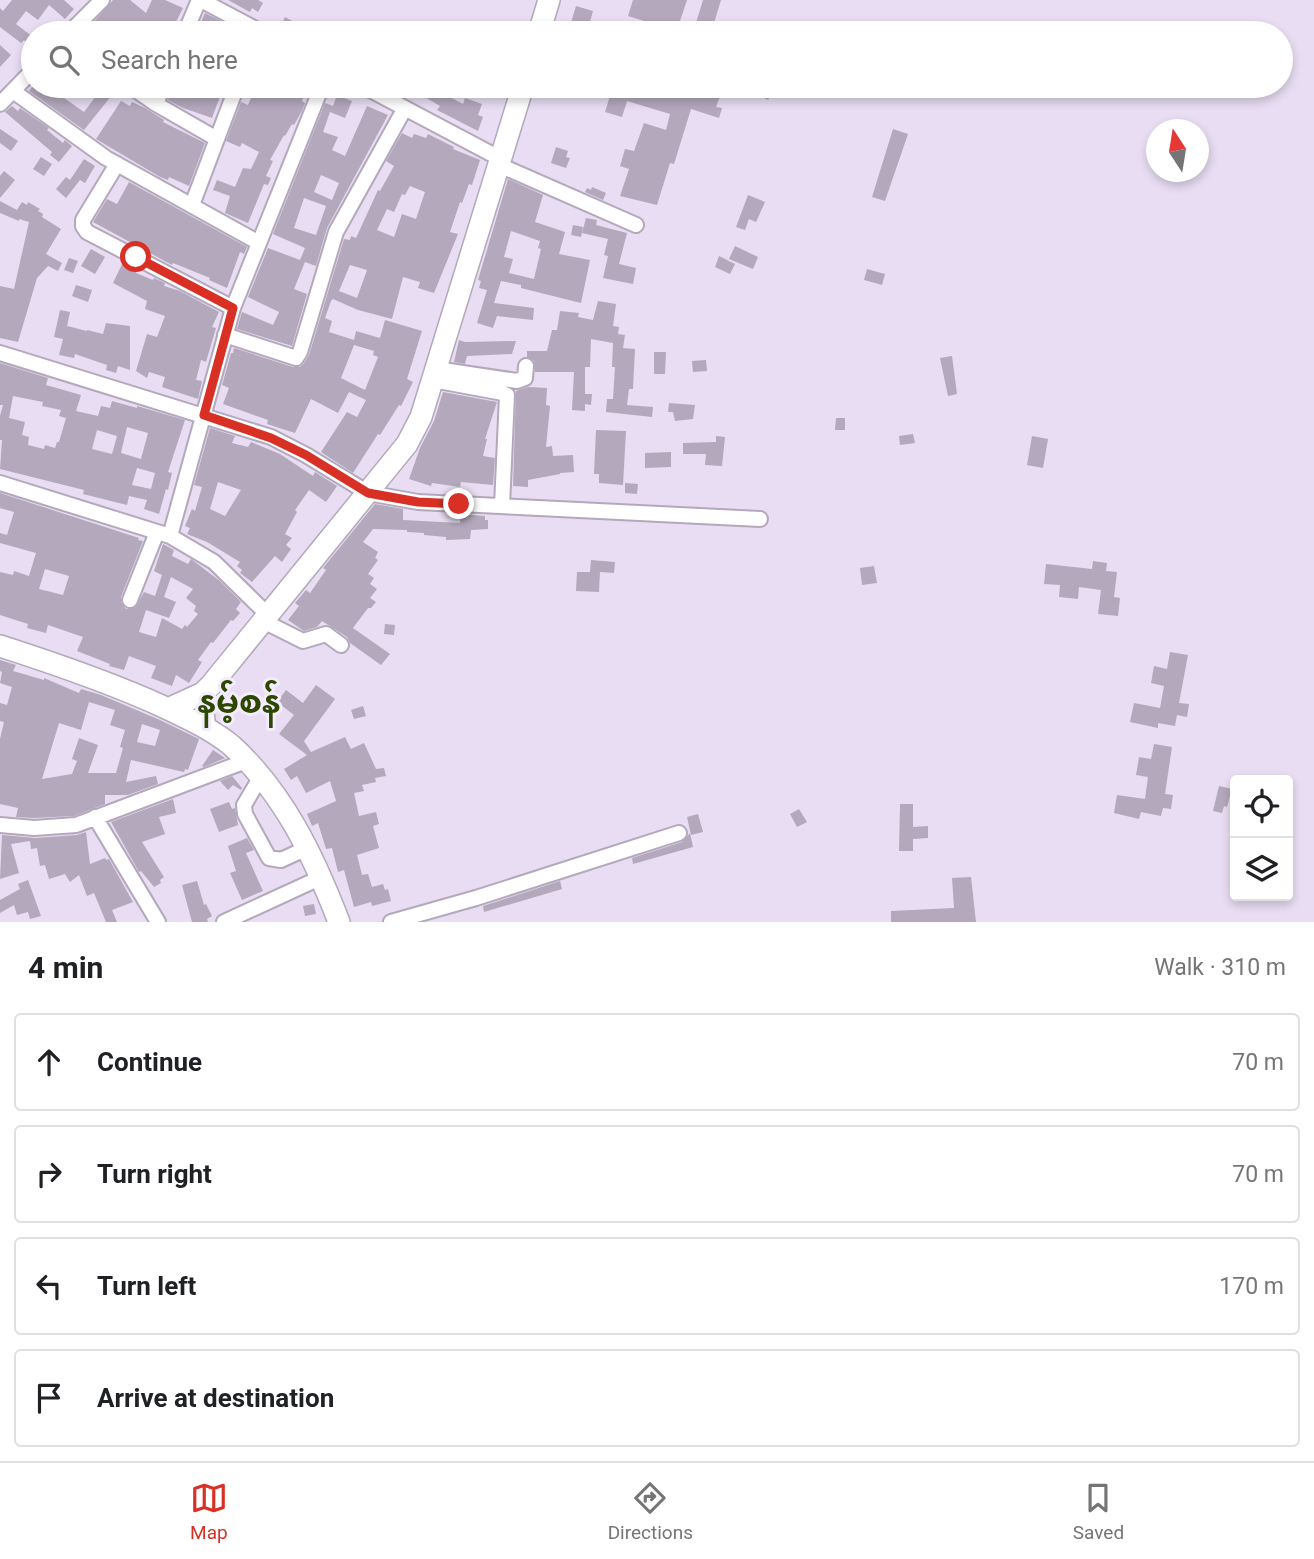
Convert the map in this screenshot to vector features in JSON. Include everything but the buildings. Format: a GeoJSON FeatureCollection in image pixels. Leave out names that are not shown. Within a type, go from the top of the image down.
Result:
{"type":"FeatureCollection","features":[{"type":"Feature","properties":{"kind":"highway"},"geometry":{"type":"LineString","coordinates":[[543,21],[550,0]]}},
{"type":"Feature","properties":{"kind":"highway"},"geometry":{"type":"LineString","coordinates":[[168,709],[203,693],[407,444],[421,417],[519,98]]}},
{"type":"Feature","properties":{"kind":"highway"},"geometry":{"type":"LineString","coordinates":[[0,646],[168,709],[206,727],[230,745],[279,798],[322,877],[339,922]]}},
{"type":"Feature","properties":{"kind":"main road"},"geometry":{"type":"LineString","coordinates":[[203,693],[206,727]]}},
{"type":"Feature","properties":{"kind":"street"},"geometry":{"type":"LineString","coordinates":[[190,21],[200,0],[239,21]]}},
{"type":"Feature","properties":{"kind":"street"},"geometry":{"type":"LineString","coordinates":[[80,21],[98,1]]}},
{"type":"Feature","properties":{"kind":"street"},"geometry":{"type":"LineString","coordinates":[[0,104],[21,83]]}},
{"type":"Feature","properties":{"kind":"street"},"geometry":{"type":"LineString","coordinates":[[13,91],[21,97]]}},
{"type":"Feature","properties":{"kind":"street"},"geometry":{"type":"LineString","coordinates":[[23,98],[117,163],[259,243]]}},
{"type":"Feature","properties":{"kind":"street"},"geometry":{"type":"LineString","coordinates":[[147,98],[217,139]]}},
{"type":"Feature","properties":{"kind":"street"},"geometry":{"type":"LineString","coordinates":[[156,104],[158,98]]}},
{"type":"Feature","properties":{"kind":"street"},"geometry":{"type":"LineString","coordinates":[[192,205],[232,98]]}},
{"type":"Feature","properties":{"kind":"street"},"geometry":{"type":"LineString","coordinates":[[130,600],[163,534],[204,415],[233,308],[317,98]]}},
{"type":"Feature","properties":{"kind":"street"},"geometry":{"type":"LineString","coordinates":[[386,98],[500,162],[636,225]]}},
{"type":"Feature","properties":{"kind":"street"},"geometry":{"type":"LineString","coordinates":[[225,335],[296,358],[337,232],[405,108]]}},
{"type":"Feature","properties":{"kind":"street"},"geometry":{"type":"LineString","coordinates":[[117,163],[83,220],[83,226],[88,232],[233,308]]}},
{"type":"Feature","properties":{"kind":"street"},"geometry":{"type":"LineString","coordinates":[[0,353],[271,438],[306,455],[368,493],[418,502],[760,519]]}},
{"type":"Feature","properties":{"kind":"street"},"geometry":{"type":"LineString","coordinates":[[434,374],[517,381],[525,378],[527,366]]}},
{"type":"Feature","properties":{"kind":"street"},"geometry":{"type":"LineString","coordinates":[[434,374],[507,395],[502,506]]}},
{"type":"Feature","properties":{"kind":"street"},"geometry":{"type":"LineString","coordinates":[[0,483],[163,534],[214,562],[265,618],[303,640],[326,634],[341,645]]}},
{"type":"Feature","properties":{"kind":"street"},"geometry":{"type":"LineString","coordinates":[[0,825],[34,828],[76,825],[246,761]]}},
{"type":"Feature","properties":{"kind":"street"},"geometry":{"type":"LineString","coordinates":[[260,778],[244,805],[245,814],[269,858],[281,860],[307,848]]}},
{"type":"Feature","properties":{"kind":"street"},"geometry":{"type":"LineString","coordinates":[[95,817],[158,922]]}},
{"type":"Feature","properties":{"kind":"street"},"geometry":{"type":"LineString","coordinates":[[391,922],[476,898],[679,833]]}},
{"type":"Feature","properties":{"kind":"street"},"geometry":{"type":"LineString","coordinates":[[224,922],[322,877]]}},
{"type":"Feature","properties":{"kind":"district","name":"နမ့်စန်"},"geometry":{"type":"Point","coordinates":[239,701]}},
{"type":"Feature","properties":{"kind":"route"},"geometry":{"type":"LineString","coordinates":[[136,257],[233,308],[204,415],[271,438],[306,455],[368,493],[418,502],[459,504]]}}]}
